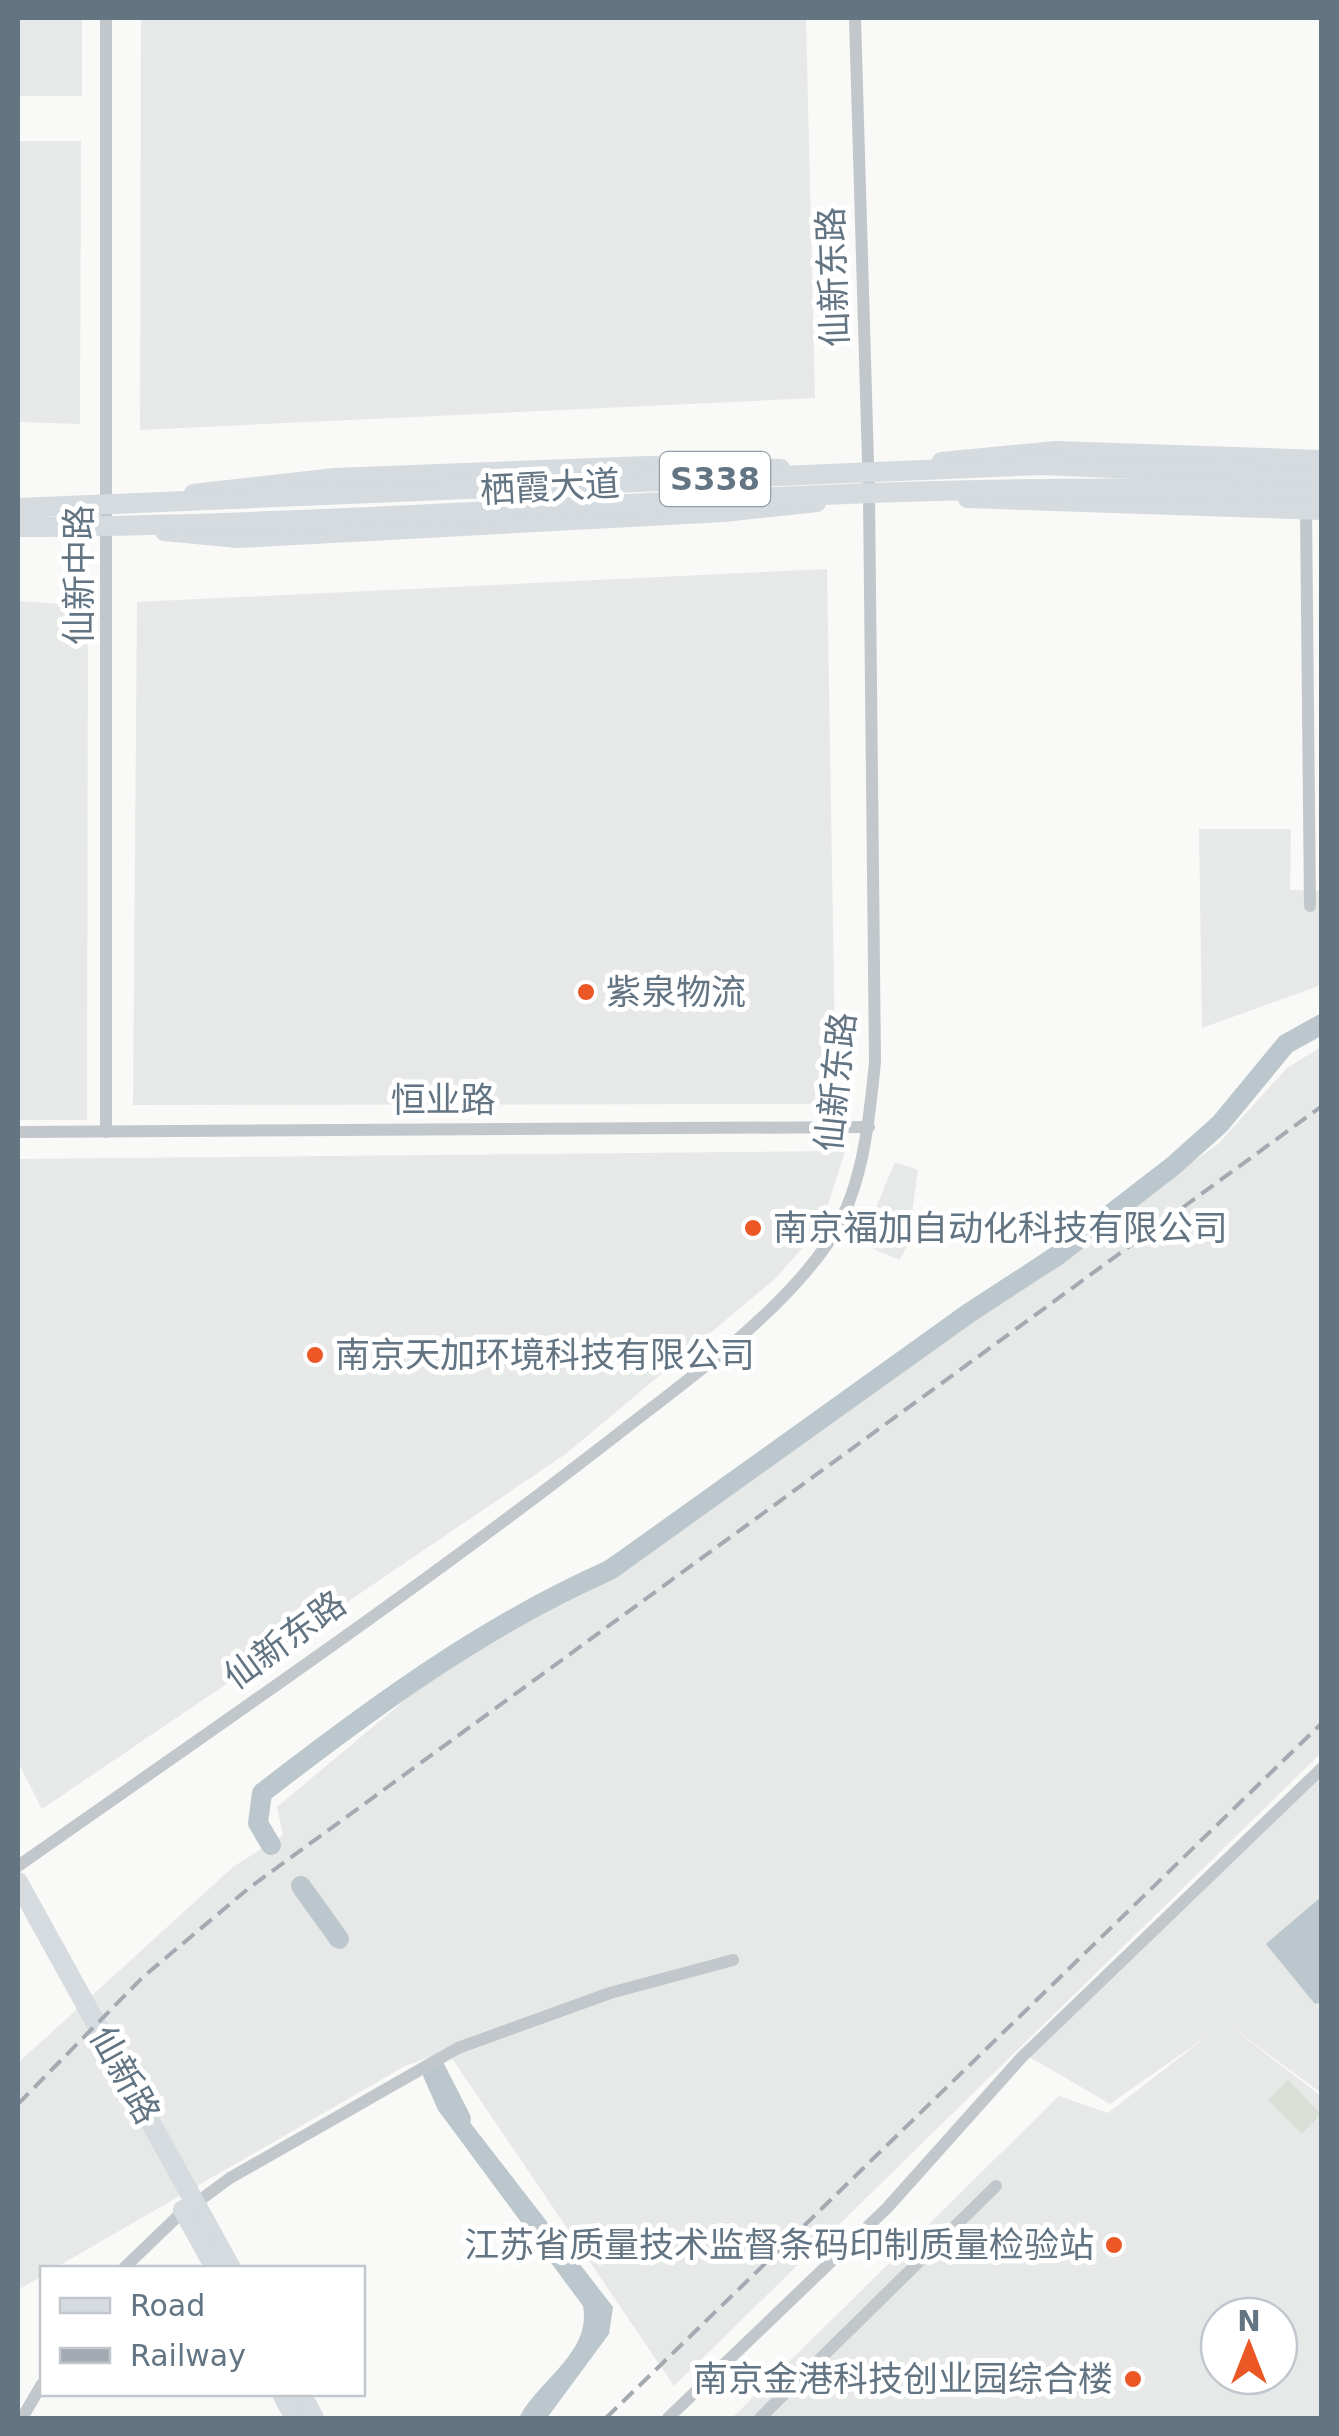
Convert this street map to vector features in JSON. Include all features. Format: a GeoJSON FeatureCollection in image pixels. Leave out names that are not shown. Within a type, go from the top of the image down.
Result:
{"type":"FeatureCollection","features":[{"type":"Feature","properties":{"kind":"main road","name":"栖霞大道"},"geometry":{"type":"LineString","coordinates":[[18,527],[109,516],[1042,465],[1322,477]]}},
{"type":"Feature","properties":{"kind":"main road","name":"栖霞大道"},"geometry":{"type":"LineString","coordinates":[[18,508],[109,516],[869,496],[1043,486],[1322,493]]}},
{"type":"Feature","properties":{"kind":"main road"},"geometry":{"type":"LineString","coordinates":[[18,500],[109,516]]}},
{"type":"Feature","properties":{"kind":"main road"},"geometry":{"type":"LineString","coordinates":[[18,540],[109,516]]}},
{"type":"Feature","properties":{"kind":"main road","name":"仙新路"},"geometry":{"type":"LineString","coordinates":[[18,1882],[231,2266]]}},
{"type":"Feature","properties":{"kind":"main road","name":"仙新路"},"geometry":{"type":"LineString","coordinates":[[18,1910],[214,2266]]}},
{"type":"Feature","properties":{"kind":"main road"},"geometry":{"type":"LineString","coordinates":[[283,2396],[296,2418]]}},
{"type":"Feature","properties":{"kind":"main road"},"geometry":{"type":"LineString","coordinates":[[301,2396],[314,2418]]}},
{"type":"Feature","properties":{"kind":"street","name":"仙新中路"},"geometry":{"type":"LineString","coordinates":[[106,18],[106,1132]]}},
{"type":"Feature","properties":{"kind":"street","name":"仙新东路"},"geometry":{"type":"LineString","coordinates":[[18,1866],[550,1487],[784,1296],[828,1242],[849,1201],[869,1127],[875,1062],[869,496],[855,18]]}},
{"type":"Feature","properties":{"kind":"street"},"geometry":{"type":"LineString","coordinates":[[868,472],[982,455],[1056,450],[1322,459]]}},
{"type":"Feature","properties":{"kind":"street"},"geometry":{"type":"LineString","coordinates":[[869,496],[1314,511],[1310,906]]}},
{"type":"Feature","properties":{"kind":"street","name":"恒业路"},"geometry":{"type":"LineString","coordinates":[[18,1132],[869,1127]]}},
{"type":"Feature","properties":{"kind":"street"},"geometry":{"type":"LineString","coordinates":[[668,2418],[887,2208],[1022,2057],[1322,1768]]}},
{"type":"Feature","properties":{"kind":"street"},"geometry":{"type":"LineString","coordinates":[[126,2266],[176,2218],[230,2178],[458,2048],[610,1994],[733,1960]]}},
{"type":"Feature","properties":{"kind":"street"},"geometry":{"type":"LineString","coordinates":[[760,2418],[996,2186]]}},
{"type":"Feature","properties":{"kind":"street"},"geometry":{"type":"LineString","coordinates":[[22,2418],[40,2387]]}},
{"type":"Feature","properties":{"kind":"shaded area"},"geometry":{"type":"Polygon","coordinates":[[[18,18],[82,18],[82,96],[18,96],[18,18]]]}},
{"type":"Feature","properties":{"kind":"shaded area"},"geometry":{"type":"Polygon","coordinates":[[[141,18],[806,18],[815,398],[140,430],[141,18]]]}},
{"type":"Feature","properties":{"kind":"shaded area"},"geometry":{"type":"Polygon","coordinates":[[[18,141],[81,141],[80,424],[18,422],[18,141]]]}},
{"type":"Feature","properties":{"kind":"shaded area","name":"紫泉物流"},"geometry":{"type":"Polygon","coordinates":[[[827,569],[836,1104],[133,1105],[137,602],[827,569]]]}},
{"type":"Feature","properties":{"kind":"shaded area"},"geometry":{"type":"Polygon","coordinates":[[[18,601],[88,606],[87,1120],[18,1120],[18,601]]]}},
{"type":"Feature","properties":{"kind":"shaded area"},"geometry":{"type":"Polygon","coordinates":[[[1199,829],[1291,829],[1290,890],[1321,891],[1321,985],[1202,1028],[1199,829]]]}},
{"type":"Feature","properties":{"kind":"shaded area"},"geometry":{"type":"Polygon","coordinates":[[[1321,1047],[1321,1753],[674,2386],[447,2051],[405,2066],[58,2266],[40,2266],[40,2277],[18,2290],[18,2063],[233,1867],[283,1835],[277,1807],[483,1635],[779,1453],[1218,1144],[1287,1068],[1321,1047]]]}},
{"type":"Feature","properties":{"kind":"shaded area"},"geometry":{"type":"Polygon","coordinates":[[[845,1151],[821,1227],[776,1278],[567,1453],[42,1809],[18,1762],[18,1159],[845,1151]]]}},
{"type":"Feature","properties":{"kind":"shaded area"},"geometry":{"type":"Polygon","coordinates":[[[895,1162],[918,1170],[907,1247],[899,1260],[861,1243],[895,1162]]]}},
{"type":"Feature","properties":{"kind":"shaded area"},"geometry":{"type":"Polygon","coordinates":[[[1321,1770],[1321,2093],[1225,2022],[1321,2096],[1321,2418],[732,2418],[1059,2096],[1108,2113],[1210,2034],[1110,2104],[1026,2055],[1321,1770]]]}},
{"type":"Feature","properties":{"kind":"shaded area"},"geometry":{"type":"Polygon","coordinates":[[[1321,1897],[1321,2002],[1315,2004],[1266,1944],[1321,1897]]]}},
{"type":"Feature","properties":{"kind":"shaded area"},"geometry":{"type":"Polygon","coordinates":[[[427,2067],[613,2307],[609,2334],[547,2418],[519,2418],[572,2352],[584,2323],[583,2306],[438,2110],[423,2076],[427,2067]]]}},
{"type":"Feature","properties":{"kind":"shaded area"},"geometry":{"type":"Polygon","coordinates":[[[1288,2080],[1321,2114],[1302,2134],[1268,2100],[1288,2080]]]}},
{"type":"Feature","properties":{"kind":"waterway"},"geometry":{"type":"LineString","coordinates":[[271,1845],[258,1823],[262,1793],[387,1700],[473,1643],[610,1570],[969,1313],[1058,1255],[1173,1166],[1220,1124],[1286,1044],[1322,1024]]}},
{"type":"Feature","properties":{"kind":"waterway"},"geometry":{"type":"LineString","coordinates":[[301,1886],[339,1939]]}},
{"type":"Feature","properties":{"kind":"waterway"},"geometry":{"type":"LineString","coordinates":[[435,2068],[461,2119]]}},
{"type":"Feature","properties":{"kind":"railway"},"geometry":{"type":"LineString","coordinates":[[18,2104],[143,1977],[249,1888],[1322,1106]]}},
{"type":"Feature","properties":{"kind":"railway"},"geometry":{"type":"LineString","coordinates":[[606,2418],[1322,1723]]}},
{"type":"Feature","properties":{"kind":"place","name":"紫泉物流"},"geometry":{"type":"Point","coordinates":[586,992]}},
{"type":"Feature","properties":{"kind":"place","name":"南京福加自动化科技有限公司"},"geometry":{"type":"Point","coordinates":[753,1228]}},
{"type":"Feature","properties":{"kind":"place","name":"南京天加环境科技有限公司"},"geometry":{"type":"Point","coordinates":[315,1355]}},
{"type":"Feature","properties":{"kind":"place","name":"江苏省质量技术监督条码印制质量检验站"},"geometry":{"type":"Point","coordinates":[1114,2245]}},
{"type":"Feature","properties":{"kind":"place","name":"南京金港科技创业园综合楼"},"geometry":{"type":"Point","coordinates":[1133,2379]}}]}
